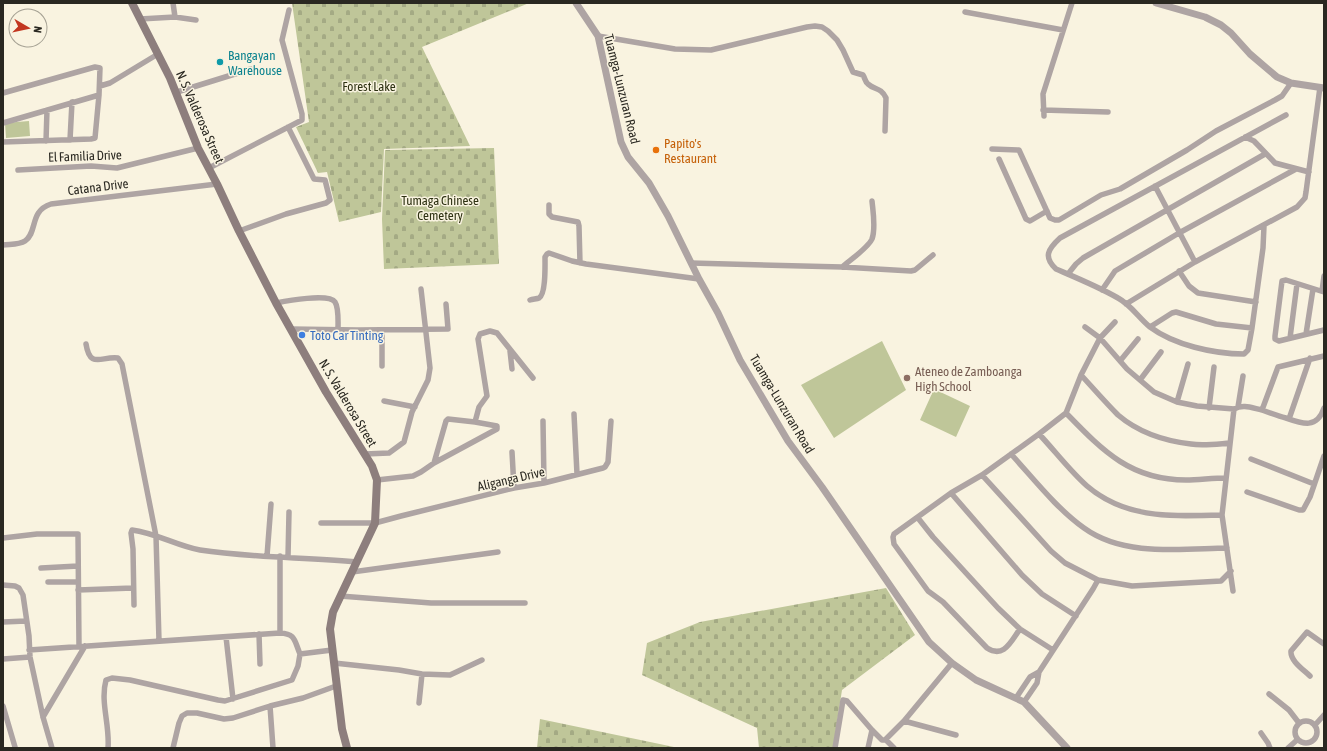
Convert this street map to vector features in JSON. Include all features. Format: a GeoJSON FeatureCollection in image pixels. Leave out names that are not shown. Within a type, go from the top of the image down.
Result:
{"type":"FeatureCollection","features":[{"type":"Feature","properties":{"kind":"main road","name":"N. S. Valderosa Street"},"geometry":{"type":"LineString","coordinates":[[132,3],[176,92],[198,148],[239,231],[276,303],[326,392],[372,466],[377,480],[375,523],[333,612],[330,629],[336,686],[346,748]]}},
{"type":"Feature","properties":{"kind":"street"},"geometry":{"type":"LineString","coordinates":[[173,3],[175,17]]}},
{"type":"Feature","properties":{"kind":"street","name":"Tuamga-Lunzuran Road"},"geometry":{"type":"LineString","coordinates":[[576,3],[598,36],[621,142],[628,158],[649,183],[668,216],[699,279],[718,313],[740,360],[788,441],[822,487],[929,642],[952,663],[976,680],[1024,702],[1066,748]]}},
{"type":"Feature","properties":{"kind":"street"},"geometry":{"type":"LineString","coordinates":[[1044,116],[1043,94],[1072,3]]}},
{"type":"Feature","properties":{"kind":"street"},"geometry":{"type":"LineString","coordinates":[[1126,304],[1179,271],[1264,226],[1297,207],[1302,202],[1305,198],[1322,88],[1291,83],[1277,77],[1221,26],[1205,18],[1156,3]]}},
{"type":"Feature","properties":{"kind":"street"},"geometry":{"type":"LineString","coordinates":[[209,168],[301,121],[303,118],[282,40],[289,10]]}},
{"type":"Feature","properties":{"kind":"street"},"geometry":{"type":"LineString","coordinates":[[965,12],[1063,30]]}},
{"type":"Feature","properties":{"kind":"street"},"geometry":{"type":"LineString","coordinates":[[140,19],[175,17],[196,20]]}},
{"type":"Feature","properties":{"kind":"street"},"geometry":{"type":"LineString","coordinates":[[598,36],[675,49],[711,50],[807,27],[822,27],[837,40],[853,72],[863,75],[868,85],[878,89],[884,94],[886,98],[885,131]]}},
{"type":"Feature","properties":{"kind":"street"},"geometry":{"type":"LineString","coordinates":[[100,86],[110,83],[158,54]]}},
{"type":"Feature","properties":{"kind":"street"},"geometry":{"type":"LineString","coordinates":[[3,93],[97,66],[101,71],[95,138],[3,142]]}},
{"type":"Feature","properties":{"kind":"street"},"geometry":{"type":"LineString","coordinates":[[176,92],[251,69]]}},
{"type":"Feature","properties":{"kind":"street"},"geometry":{"type":"LineString","coordinates":[[992,149],[1019,150],[1050,218],[1059,220],[1101,195],[1120,188],[1187,150],[1216,131],[1282,96],[1291,83]]}},
{"type":"Feature","properties":{"kind":"street"},"geometry":{"type":"LineString","coordinates":[[3,123],[100,95]]}},
{"type":"Feature","properties":{"kind":"street"},"geometry":{"type":"LineString","coordinates":[[70,140],[72,102]]}},
{"type":"Feature","properties":{"kind":"street"},"geometry":{"type":"LineString","coordinates":[[46,141],[47,110]]}},
{"type":"Feature","properties":{"kind":"street"},"geometry":{"type":"LineString","coordinates":[[1043,110],[1108,112]]}},
{"type":"Feature","properties":{"kind":"street"},"geometry":{"type":"LineString","coordinates":[[1264,226],[1263,248],[1252,328],[1247,352],[1244,354],[1187,346],[1150,327],[1118,298],[1056,269],[1050,262],[1048,256],[1052,246],[1060,238],[1286,115]]}},
{"type":"Feature","properties":{"kind":"street"},"geometry":{"type":"LineString","coordinates":[[239,231],[330,200],[324,180],[314,179],[288,127]]}},
{"type":"Feature","properties":{"kind":"street"},"geometry":{"type":"LineString","coordinates":[[1245,137],[1254,141],[1275,163],[1309,172]]}},
{"type":"Feature","properties":{"kind":"street","name":"El Familia Drive"},"geometry":{"type":"LineString","coordinates":[[18,170],[91,166],[117,168],[198,148]]}},
{"type":"Feature","properties":{"kind":"street"},"geometry":{"type":"LineString","coordinates":[[1068,274],[1083,258],[1265,154]]}},
{"type":"Feature","properties":{"kind":"street"},"geometry":{"type":"LineString","coordinates":[[998,159],[1026,219],[1030,221],[1047,211]]}},
{"type":"Feature","properties":{"kind":"street"},"geometry":{"type":"LineString","coordinates":[[1102,290],[1115,271],[1179,233],[1296,169]]}},
{"type":"Feature","properties":{"kind":"street","name":"Catana Drive"},"geometry":{"type":"LineString","coordinates":[[3,245],[24,242],[29,235],[38,212],[43,207],[51,204],[217,184]]}},
{"type":"Feature","properties":{"kind":"street"},"geometry":{"type":"LineString","coordinates":[[1155,186],[1166,210],[1195,262]]}},
{"type":"Feature","properties":{"kind":"street"},"geometry":{"type":"LineString","coordinates":[[842,267],[872,239],[872,201]]}},
{"type":"Feature","properties":{"kind":"street"},"geometry":{"type":"LineString","coordinates":[[549,205],[550,214],[552,217],[578,222],[580,263]]}},
{"type":"Feature","properties":{"kind":"street"},"geometry":{"type":"LineString","coordinates":[[530,300],[537,299],[542,295],[547,254],[553,253],[580,263],[699,279]]}},
{"type":"Feature","properties":{"kind":"street"},"geometry":{"type":"LineString","coordinates":[[691,263],[842,267],[911,271],[915,270],[933,255]]}},
{"type":"Feature","properties":{"kind":"street"},"geometry":{"type":"LineString","coordinates":[[1179,271],[1189,286],[1198,293],[1256,302]]}},
{"type":"Feature","properties":{"kind":"street"},"geometry":{"type":"LineString","coordinates":[[1324,276],[1323,292],[1286,280],[1282,282],[1275,336],[1276,340],[1278,341],[1324,330]]}},
{"type":"Feature","properties":{"kind":"street"},"geometry":{"type":"LineString","coordinates":[[1290,338],[1297,284]]}},
{"type":"Feature","properties":{"kind":"street"},"geometry":{"type":"LineString","coordinates":[[1306,334],[1313,288]]}},
{"type":"Feature","properties":{"kind":"street"},"geometry":{"type":"LineString","coordinates":[[365,454],[389,453],[404,442],[415,407],[428,380],[429,374],[426,330],[421,289]]}},
{"type":"Feature","properties":{"kind":"street"},"geometry":{"type":"LineString","coordinates":[[276,303],[293,299],[331,299],[335,301],[337,308],[338,330]]}},
{"type":"Feature","properties":{"kind":"street"},"geometry":{"type":"LineString","coordinates":[[291,329],[448,329],[446,304]]}},
{"type":"Feature","properties":{"kind":"street"},"geometry":{"type":"LineString","coordinates":[[1150,327],[1176,312],[1216,324],[1252,328]]}},
{"type":"Feature","properties":{"kind":"street"},"geometry":{"type":"LineString","coordinates":[[1020,629],[1007,647],[1002,651],[992,652],[943,602],[928,591],[893,540],[894,534],[952,493],[982,475],[1040,434],[1066,413],[1081,375],[1100,338],[1115,322]]}},
{"type":"Feature","properties":{"kind":"street"},"geometry":{"type":"LineString","coordinates":[[1085,327],[1100,338],[1127,369],[1154,392],[1177,402],[1209,408],[1236,408],[1247,406],[1304,424],[1311,423],[1316,420],[1324,408]]}},
{"type":"Feature","properties":{"kind":"street"},"geometry":{"type":"LineString","coordinates":[[382,330],[382,366]]}},
{"type":"Feature","properties":{"kind":"street"},"geometry":{"type":"LineString","coordinates":[[475,422],[479,407],[487,399],[478,339],[480,334],[490,331],[497,333],[533,378]]}},
{"type":"Feature","properties":{"kind":"street"},"geometry":{"type":"LineString","coordinates":[[1120,361],[1138,338]]}},
{"type":"Feature","properties":{"kind":"street"},"geometry":{"type":"LineString","coordinates":[[86,344],[87,353],[92,358],[97,360],[118,358],[122,364],[156,536],[159,641]]}},
{"type":"Feature","properties":{"kind":"street"},"geometry":{"type":"LineString","coordinates":[[510,351],[512,369]]}},
{"type":"Feature","properties":{"kind":"street"},"geometry":{"type":"LineString","coordinates":[[1140,380],[1161,352]]}},
{"type":"Feature","properties":{"kind":"street"},"geometry":{"type":"LineString","coordinates":[[1262,410],[1278,367],[1310,358],[1324,356]]}},
{"type":"Feature","properties":{"kind":"street"},"geometry":{"type":"LineString","coordinates":[[1289,419],[1310,358]]}},
{"type":"Feature","properties":{"kind":"street"},"geometry":{"type":"LineString","coordinates":[[1177,402],[1188,364]]}},
{"type":"Feature","properties":{"kind":"street"},"geometry":{"type":"LineString","coordinates":[[1209,408],[1214,368]]}},
{"type":"Feature","properties":{"kind":"street"},"geometry":{"type":"LineString","coordinates":[[1081,375],[1119,416],[1139,429],[1157,437],[1180,443],[1230,443]]}},
{"type":"Feature","properties":{"kind":"street"},"geometry":{"type":"LineString","coordinates":[[1233,591],[1222,515],[1230,443],[1243,376]]}},
{"type":"Feature","properties":{"kind":"street"},"geometry":{"type":"LineString","coordinates":[[384,401],[415,407]]}},
{"type":"Feature","properties":{"kind":"street"},"geometry":{"type":"LineString","coordinates":[[1066,413],[1096,444],[1122,463],[1138,471],[1154,476],[1185,480],[1226,478]]}},
{"type":"Feature","properties":{"kind":"street"},"geometry":{"type":"LineString","coordinates":[[574,414],[577,474]]}},
{"type":"Feature","properties":{"kind":"street"},"geometry":{"type":"LineString","coordinates":[[377,480],[413,476],[497,428],[496,425],[448,419],[446,421],[434,463]]}},
{"type":"Feature","properties":{"kind":"street"},"geometry":{"type":"LineString","coordinates":[[543,421],[544,482]]}},
{"type":"Feature","properties":{"kind":"street","name":"Aliganga Drive"},"geometry":{"type":"LineString","coordinates":[[321,523],[375,523],[514,488],[602,468],[608,464],[611,421]]}},
{"type":"Feature","properties":{"kind":"street"},"geometry":{"type":"LineString","coordinates":[[1040,434],[1087,486],[1102,497],[1118,505],[1138,512],[1173,516],[1222,515]]}},
{"type":"Feature","properties":{"kind":"street"},"geometry":{"type":"LineString","coordinates":[[512,452],[514,488]]}},
{"type":"Feature","properties":{"kind":"street"},"geometry":{"type":"LineString","coordinates":[[1011,454],[1066,514],[1084,528],[1100,537],[1119,544],[1150,549],[1226,548]]}},
{"type":"Feature","properties":{"kind":"street"},"geometry":{"type":"LineString","coordinates":[[1247,492],[1302,511],[1306,507],[1324,456]]}},
{"type":"Feature","properties":{"kind":"street"},"geometry":{"type":"LineString","coordinates":[[1251,459],[1314,484]]}},
{"type":"Feature","properties":{"kind":"street"},"geometry":{"type":"LineString","coordinates":[[982,475],[1050,551],[1066,563],[1098,580],[1118,584],[1143,586],[1220,581],[1231,571]]}},
{"type":"Feature","properties":{"kind":"street"},"geometry":{"type":"LineString","coordinates":[[952,493],[1022,576],[1042,594],[1076,616]]}},
{"type":"Feature","properties":{"kind":"street"},"geometry":{"type":"LineString","coordinates":[[267,556],[270,504]]}},
{"type":"Feature","properties":{"kind":"street"},"geometry":{"type":"LineString","coordinates":[[288,557],[290,512]]}},
{"type":"Feature","properties":{"kind":"street"},"geometry":{"type":"LineString","coordinates":[[918,518],[933,537],[998,608],[1020,629],[1053,650]]}},
{"type":"Feature","properties":{"kind":"street"},"geometry":{"type":"LineString","coordinates":[[134,605],[133,549],[131,531],[140,531],[198,549],[231,554],[357,562]]}},
{"type":"Feature","properties":{"kind":"street"},"geometry":{"type":"LineString","coordinates":[[3,538],[37,534],[78,534],[78,590],[82,646],[43,717]]}},
{"type":"Feature","properties":{"kind":"street"},"geometry":{"type":"LineString","coordinates":[[352,572],[498,552]]}},
{"type":"Feature","properties":{"kind":"street"},"geometry":{"type":"LineString","coordinates":[[280,556],[280,633]]}},
{"type":"Feature","properties":{"kind":"street"},"geometry":{"type":"LineString","coordinates":[[41,568],[78,566]]}},
{"type":"Feature","properties":{"kind":"street"},"geometry":{"type":"LineString","coordinates":[[1024,702],[1037,683],[1039,672],[1098,580]]}},
{"type":"Feature","properties":{"kind":"street"},"geometry":{"type":"LineString","coordinates":[[48,582],[78,582]]}},
{"type":"Feature","properties":{"kind":"street"},"geometry":{"type":"LineString","coordinates":[[3,585],[15,586],[19,588],[23,595],[30,657],[43,717],[52,748]]}},
{"type":"Feature","properties":{"kind":"street"},"geometry":{"type":"LineString","coordinates":[[78,590],[133,588]]}},
{"type":"Feature","properties":{"kind":"street"},"geometry":{"type":"LineString","coordinates":[[340,596],[431,603],[525,602]]}},
{"type":"Feature","properties":{"kind":"street"},"geometry":{"type":"LineString","coordinates":[[3,622],[26,621]]}},
{"type":"Feature","properties":{"kind":"street"},"geometry":{"type":"LineString","coordinates":[[1310,676],[1293,659],[1290,655],[1291,651],[1307,632],[1324,644]]}},
{"type":"Feature","properties":{"kind":"street"},"geometry":{"type":"LineString","coordinates":[[29,650],[259,634],[280,633],[293,636],[300,654],[298,666],[292,680],[233,699],[218,700],[130,680],[112,678],[106,680],[104,686],[104,700],[108,748]]}},
{"type":"Feature","properties":{"kind":"street"},"geometry":{"type":"LineString","coordinates":[[259,634],[260,664]]}},
{"type":"Feature","properties":{"kind":"street"},"geometry":{"type":"LineString","coordinates":[[226,637],[233,699]]}},
{"type":"Feature","properties":{"kind":"street"},"geometry":{"type":"LineString","coordinates":[[300,654],[332,650]]}},
{"type":"Feature","properties":{"kind":"street"},"geometry":{"type":"LineString","coordinates":[[3,659],[30,657]]}},
{"type":"Feature","properties":{"kind":"street"},"geometry":{"type":"LineString","coordinates":[[334,663],[422,674],[450,675],[482,660]]}},
{"type":"Feature","properties":{"kind":"street"},"geometry":{"type":"LineString","coordinates":[[886,740],[904,721],[952,663]]}},
{"type":"Feature","properties":{"kind":"street"},"geometry":{"type":"LineString","coordinates":[[1016,698],[1030,677],[1039,672]]}},
{"type":"Feature","properties":{"kind":"street"},"geometry":{"type":"LineString","coordinates":[[419,703],[422,674]]}},
{"type":"Feature","properties":{"kind":"street"},"geometry":{"type":"LineString","coordinates":[[172,748],[182,716],[187,713],[197,713],[218,719],[228,719],[303,698],[336,686]]}},
{"type":"Feature","properties":{"kind":"street"},"geometry":{"type":"LineString","coordinates":[[1269,694],[1288,710],[1299,723]]}},
{"type":"Feature","properties":{"kind":"street"},"geometry":{"type":"LineString","coordinates":[[836,748],[842,701],[844,699],[882,740],[886,740],[894,748]]}},
{"type":"Feature","properties":{"kind":"street"},"geometry":{"type":"LineString","coordinates":[[3,706],[6,726],[14,748]]}},
{"type":"Feature","properties":{"kind":"street"},"geometry":{"type":"LineString","coordinates":[[270,706],[273,748]]}},
{"type":"Feature","properties":{"kind":"street"},"geometry":{"type":"LineString","coordinates":[[1315,725],[1324,715]]}},
{"type":"Feature","properties":{"kind":"street"},"geometry":{"type":"LineString","coordinates":[[904,721],[956,735]]}},
{"type":"Feature","properties":{"kind":"street"},"geometry":{"type":"LineString","coordinates":[[1306,721],[1315,725],[1317,736],[1313,742],[1303,744],[1297,740],[1295,736],[1295,729],[1299,723],[1306,721]]}},
{"type":"Feature","properties":{"kind":"street"},"geometry":{"type":"LineString","coordinates":[[868,748],[872,730]]}},
{"type":"Feature","properties":{"kind":"street"},"geometry":{"type":"LineString","coordinates":[[1261,734],[1270,748]]}},
{"type":"Feature","properties":{"kind":"street"},"geometry":{"type":"LineString","coordinates":[[1288,748],[1297,740]]}},
{"type":"Feature","properties":{"kind":"street"},"geometry":{"type":"LineString","coordinates":[[1313,742],[1316,748]]}},
{"type":"Feature","properties":{"kind":"green space","name":"Forest Lake"},"geometry":{"type":"Polygon","coordinates":[[[292,3],[529,3],[422,47],[470,146],[384,149],[381,212],[339,222],[327,172],[318,173],[296,127],[309,122],[292,3]]]}},
{"type":"Feature","properties":{"kind":"green space"},"geometry":{"type":"Polygon","coordinates":[[[29,121],[30,136],[6,138],[5,123],[29,121]]]}},
{"type":"Feature","properties":{"kind":"green space","name":"Tumaga Chinese Cemetery"},"geometry":{"type":"Polygon","coordinates":[[[494,148],[499,264],[384,269],[382,219],[385,150],[494,148]]]}},
{"type":"Feature","properties":{"kind":"green space"},"geometry":{"type":"Polygon","coordinates":[[[882,341],[906,390],[834,438],[801,385],[882,341]]]}},
{"type":"Feature","properties":{"kind":"green space"},"geometry":{"type":"Polygon","coordinates":[[[934,389],[970,406],[956,437],[920,420],[934,389]]]}},
{"type":"Feature","properties":{"kind":"green space"},"geometry":{"type":"Polygon","coordinates":[[[886,588],[915,635],[842,690],[833,748],[759,748],[757,728],[642,675],[647,643],[700,622],[886,588]]]}},
{"type":"Feature","properties":{"kind":"green space"},"geometry":{"type":"Polygon","coordinates":[[[540,719],[674,747],[677,748],[537,748],[540,719]]]}},
{"type":"Feature","properties":{"kind":"place","name":"Bangayan Warehouse"},"geometry":{"type":"Point","coordinates":[220,62]}},
{"type":"Feature","properties":{"kind":"place","name":"Papito's Restaurant"},"geometry":{"type":"Point","coordinates":[656,150]}},
{"type":"Feature","properties":{"kind":"place","name":"Toto Car Tinting"},"geometry":{"type":"Point","coordinates":[302,335]}},
{"type":"Feature","properties":{"kind":"place","name":"Ateneo de Zamboanga High School"},"geometry":{"type":"Point","coordinates":[907,378]}}]}
